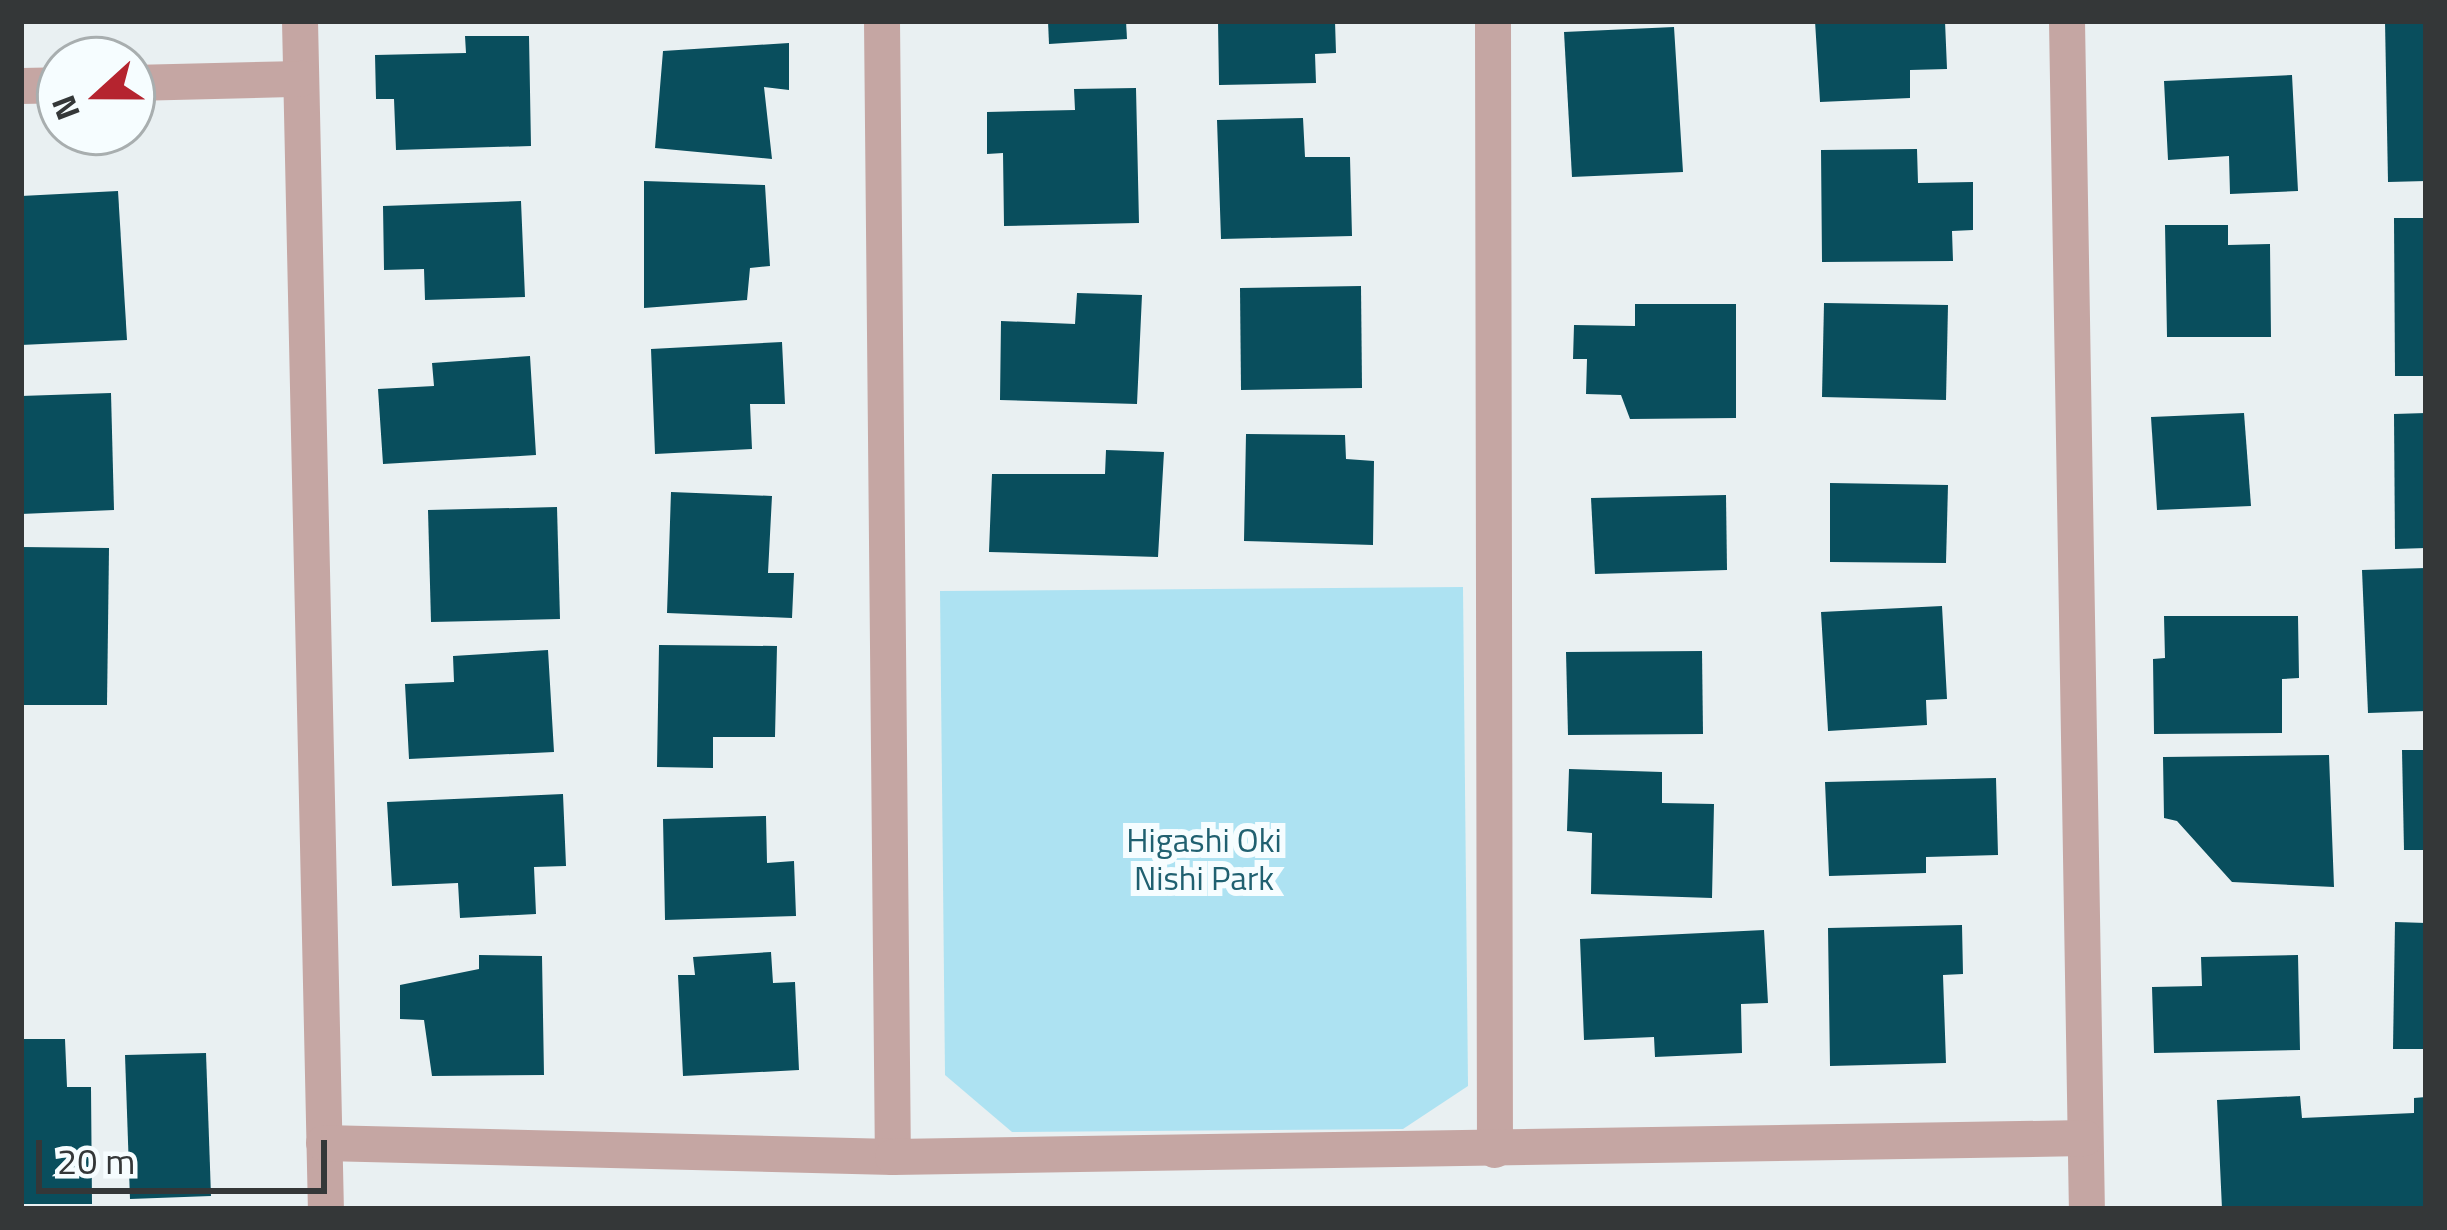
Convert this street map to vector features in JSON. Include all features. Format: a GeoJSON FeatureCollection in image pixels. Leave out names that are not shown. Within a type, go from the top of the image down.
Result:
{"type":"FeatureCollection","features":[{"type":"Feature","properties":{"kind":"street"},"geometry":{"type":"LineString","coordinates":[[300,21],[326,1209]]}},
{"type":"Feature","properties":{"kind":"street"},"geometry":{"type":"LineString","coordinates":[[882,21],[893,1156]]}},
{"type":"Feature","properties":{"kind":"street"},"geometry":{"type":"LineString","coordinates":[[1492,21],[1495,1150]]}},
{"type":"Feature","properties":{"kind":"street"},"geometry":{"type":"LineString","coordinates":[[2066,21],[2086,1209]]}},
{"type":"Feature","properties":{"kind":"street"},"geometry":{"type":"LineString","coordinates":[[156,82],[301,79]]}},
{"type":"Feature","properties":{"kind":"street"},"geometry":{"type":"LineString","coordinates":[[324,1143],[893,1156],[2085,1138]]}},
{"type":"Feature","properties":{"kind":"green space","name":"Higashi Oki Nishi Park"},"geometry":{"type":"Polygon","coordinates":[[[1463,587],[1468,1086],[1403,1129],[1012,1132],[945,1075],[940,591],[1463,587]]]}},
{"type":"Feature","properties":{"kind":"building"},"geometry":{"type":"Polygon","coordinates":[[[1048,21],[1126,21],[1127,39],[1049,44],[1048,21]]]}},
{"type":"Feature","properties":{"kind":"building"},"geometry":{"type":"Polygon","coordinates":[[[1218,21],[1335,21],[1336,53],[1315,54],[1316,83],[1219,85],[1218,21]]]}},
{"type":"Feature","properties":{"kind":"building"},"geometry":{"type":"Polygon","coordinates":[[[1815,21],[1945,21],[1947,69],[1910,70],[1910,98],[1820,102],[1815,21]]]}},
{"type":"Feature","properties":{"kind":"building"},"geometry":{"type":"Polygon","coordinates":[[[2385,21],[2426,21],[2426,181],[2388,182],[2385,21]]]}},
{"type":"Feature","properties":{"kind":"building"},"geometry":{"type":"Polygon","coordinates":[[[1674,27],[1683,172],[1572,177],[1564,32],[1674,27]]]}},
{"type":"Feature","properties":{"kind":"building"},"geometry":{"type":"Polygon","coordinates":[[[465,36],[529,36],[531,146],[396,150],[394,99],[376,99],[375,55],[466,53],[465,36]]]}},
{"type":"Feature","properties":{"kind":"building"},"geometry":{"type":"Polygon","coordinates":[[[789,43],[789,90],[764,87],[772,159],[655,148],[663,51],[789,43]]]}},
{"type":"Feature","properties":{"kind":"building"},"geometry":{"type":"Polygon","coordinates":[[[2292,75],[2298,191],[2230,194],[2229,156],[2168,160],[2164,81],[2292,75]]]}},
{"type":"Feature","properties":{"kind":"building"},"geometry":{"type":"Polygon","coordinates":[[[1136,88],[1139,223],[1004,226],[1003,153],[987,154],[987,112],[1075,110],[1074,89],[1136,88]]]}},
{"type":"Feature","properties":{"kind":"building"},"geometry":{"type":"Polygon","coordinates":[[[1303,118],[1305,157],[1350,157],[1352,236],[1221,239],[1217,120],[1303,118]]]}},
{"type":"Feature","properties":{"kind":"building"},"geometry":{"type":"Polygon","coordinates":[[[1917,149],[1918,183],[1973,182],[1973,230],[1952,231],[1953,261],[1822,262],[1821,150],[1917,149]]]}},
{"type":"Feature","properties":{"kind":"building"},"geometry":{"type":"Polygon","coordinates":[[[644,181],[765,185],[770,266],[750,268],[747,300],[644,308],[644,181]]]}},
{"type":"Feature","properties":{"kind":"building"},"geometry":{"type":"Polygon","coordinates":[[[118,191],[127,340],[21,345],[21,196],[118,191]]]}},
{"type":"Feature","properties":{"kind":"building"},"geometry":{"type":"Polygon","coordinates":[[[521,201],[525,297],[425,300],[424,269],[384,270],[383,206],[521,201]]]}},
{"type":"Feature","properties":{"kind":"building"},"geometry":{"type":"Polygon","coordinates":[[[2394,218],[2426,218],[2426,376],[2395,376],[2394,218]]]}},
{"type":"Feature","properties":{"kind":"building"},"geometry":{"type":"Polygon","coordinates":[[[2165,225],[2228,225],[2228,245],[2270,244],[2271,337],[2167,337],[2165,225]]]}},
{"type":"Feature","properties":{"kind":"building"},"geometry":{"type":"Polygon","coordinates":[[[1361,286],[1362,388],[1241,390],[1240,288],[1361,286]]]}},
{"type":"Feature","properties":{"kind":"building"},"geometry":{"type":"Polygon","coordinates":[[[1077,293],[1142,295],[1137,404],[1000,400],[1001,321],[1075,324],[1077,293]]]}},
{"type":"Feature","properties":{"kind":"building"},"geometry":{"type":"Polygon","coordinates":[[[1824,303],[1948,305],[1946,400],[1822,397],[1824,303]]]}},
{"type":"Feature","properties":{"kind":"building"},"geometry":{"type":"Polygon","coordinates":[[[1635,304],[1736,304],[1736,418],[1630,419],[1621,395],[1586,394],[1587,359],[1573,359],[1574,325],[1635,326],[1635,304]]]}},
{"type":"Feature","properties":{"kind":"building"},"geometry":{"type":"Polygon","coordinates":[[[782,342],[785,404],[750,404],[752,449],[655,454],[651,349],[782,342]]]}},
{"type":"Feature","properties":{"kind":"building"},"geometry":{"type":"Polygon","coordinates":[[[530,356],[536,455],[383,464],[378,389],[434,386],[432,363],[530,356]]]}},
{"type":"Feature","properties":{"kind":"building"},"geometry":{"type":"Polygon","coordinates":[[[111,393],[114,510],[21,514],[21,396],[111,393]]]}},
{"type":"Feature","properties":{"kind":"building"},"geometry":{"type":"Polygon","coordinates":[[[2244,413],[2251,506],[2157,510],[2151,417],[2244,413]]]}},
{"type":"Feature","properties":{"kind":"building"},"geometry":{"type":"Polygon","coordinates":[[[2426,413],[2426,548],[2395,549],[2394,414],[2426,413]]]}},
{"type":"Feature","properties":{"kind":"building"},"geometry":{"type":"Polygon","coordinates":[[[1246,434],[1345,435],[1346,459],[1374,461],[1373,545],[1244,541],[1246,434]]]}},
{"type":"Feature","properties":{"kind":"building"},"geometry":{"type":"Polygon","coordinates":[[[1106,450],[1164,452],[1158,557],[989,552],[992,474],[1105,474],[1106,450]]]}},
{"type":"Feature","properties":{"kind":"building"},"geometry":{"type":"Polygon","coordinates":[[[1830,483],[1948,485],[1946,563],[1830,562],[1830,483]]]}},
{"type":"Feature","properties":{"kind":"building"},"geometry":{"type":"Polygon","coordinates":[[[671,492],[772,496],[768,573],[794,573],[792,618],[667,613],[671,492]]]}},
{"type":"Feature","properties":{"kind":"building"},"geometry":{"type":"Polygon","coordinates":[[[1726,495],[1727,570],[1595,574],[1591,498],[1726,495]]]}},
{"type":"Feature","properties":{"kind":"building"},"geometry":{"type":"Polygon","coordinates":[[[557,507],[560,619],[431,622],[428,510],[557,507]]]}},
{"type":"Feature","properties":{"kind":"building"},"geometry":{"type":"Polygon","coordinates":[[[21,547],[109,548],[107,705],[21,705],[21,547]]]}},
{"type":"Feature","properties":{"kind":"building"},"geometry":{"type":"Polygon","coordinates":[[[2426,568],[2426,711],[2368,713],[2362,570],[2426,568]]]}},
{"type":"Feature","properties":{"kind":"building"},"geometry":{"type":"Polygon","coordinates":[[[1942,606],[1947,699],[1926,700],[1927,725],[1828,731],[1821,612],[1942,606]]]}},
{"type":"Feature","properties":{"kind":"building"},"geometry":{"type":"Polygon","coordinates":[[[2164,616],[2298,616],[2299,678],[2282,679],[2282,733],[2154,734],[2153,659],[2165,658],[2164,616]]]}},
{"type":"Feature","properties":{"kind":"building"},"geometry":{"type":"Polygon","coordinates":[[[659,645],[777,646],[775,737],[713,737],[713,768],[657,767],[659,645]]]}},
{"type":"Feature","properties":{"kind":"building"},"geometry":{"type":"Polygon","coordinates":[[[548,650],[554,752],[409,759],[405,684],[454,682],[453,656],[548,650]]]}},
{"type":"Feature","properties":{"kind":"building"},"geometry":{"type":"Polygon","coordinates":[[[1702,651],[1703,734],[1568,735],[1566,652],[1702,651]]]}},
{"type":"Feature","properties":{"kind":"building"},"geometry":{"type":"Polygon","coordinates":[[[2402,750],[2426,750],[2426,850],[2404,850],[2402,750]]]}},
{"type":"Feature","properties":{"kind":"building"},"geometry":{"type":"Polygon","coordinates":[[[2329,755],[2334,887],[2232,882],[2177,821],[2164,818],[2163,757],[2329,755]]]}},
{"type":"Feature","properties":{"kind":"building"},"geometry":{"type":"Polygon","coordinates":[[[1569,769],[1662,772],[1662,803],[1714,804],[1712,898],[1591,894],[1592,833],[1567,831],[1569,769]]]}},
{"type":"Feature","properties":{"kind":"building"},"geometry":{"type":"Polygon","coordinates":[[[1996,778],[1998,855],[1926,857],[1926,873],[1829,876],[1825,782],[1996,778]]]}},
{"type":"Feature","properties":{"kind":"building"},"geometry":{"type":"Polygon","coordinates":[[[563,794],[566,866],[534,867],[536,914],[460,918],[458,883],[392,886],[387,802],[563,794]]]}},
{"type":"Feature","properties":{"kind":"building"},"geometry":{"type":"Polygon","coordinates":[[[766,816],[767,863],[794,861],[796,916],[665,920],[663,819],[766,816]]]}},
{"type":"Feature","properties":{"kind":"building"},"geometry":{"type":"Polygon","coordinates":[[[2395,922],[2426,923],[2426,1049],[2393,1049],[2395,922]]]}},
{"type":"Feature","properties":{"kind":"building"},"geometry":{"type":"Polygon","coordinates":[[[1962,925],[1963,974],[1943,975],[1946,1063],[1830,1066],[1828,928],[1962,925]]]}},
{"type":"Feature","properties":{"kind":"building"},"geometry":{"type":"Polygon","coordinates":[[[1764,930],[1768,1003],[1741,1004],[1742,1053],[1655,1057],[1654,1037],[1584,1040],[1580,939],[1764,930]]]}},
{"type":"Feature","properties":{"kind":"building"},"geometry":{"type":"Polygon","coordinates":[[[771,952],[773,983],[795,982],[799,1070],[683,1076],[678,975],[695,975],[693,957],[771,952]]]}},
{"type":"Feature","properties":{"kind":"building"},"geometry":{"type":"Polygon","coordinates":[[[479,955],[542,956],[544,1075],[432,1076],[424,1020],[400,1019],[400,985],[479,969],[479,955]]]}},
{"type":"Feature","properties":{"kind":"building"},"geometry":{"type":"Polygon","coordinates":[[[2298,955],[2300,1050],[2154,1053],[2152,987],[2202,986],[2201,957],[2298,955]]]}},
{"type":"Feature","properties":{"kind":"building"},"geometry":{"type":"Polygon","coordinates":[[[21,1039],[65,1039],[67,1087],[91,1087],[92,1204],[21,1204],[21,1039]]]}},
{"type":"Feature","properties":{"kind":"building"},"geometry":{"type":"Polygon","coordinates":[[[206,1053],[211,1196],[130,1199],[125,1055],[206,1053]]]}},
{"type":"Feature","properties":{"kind":"building"},"geometry":{"type":"Polygon","coordinates":[[[2300,1096],[2302,1118],[2414,1113],[2414,1098],[2426,1097],[2426,1209],[2222,1209],[2217,1100],[2300,1096]]]}}]}
